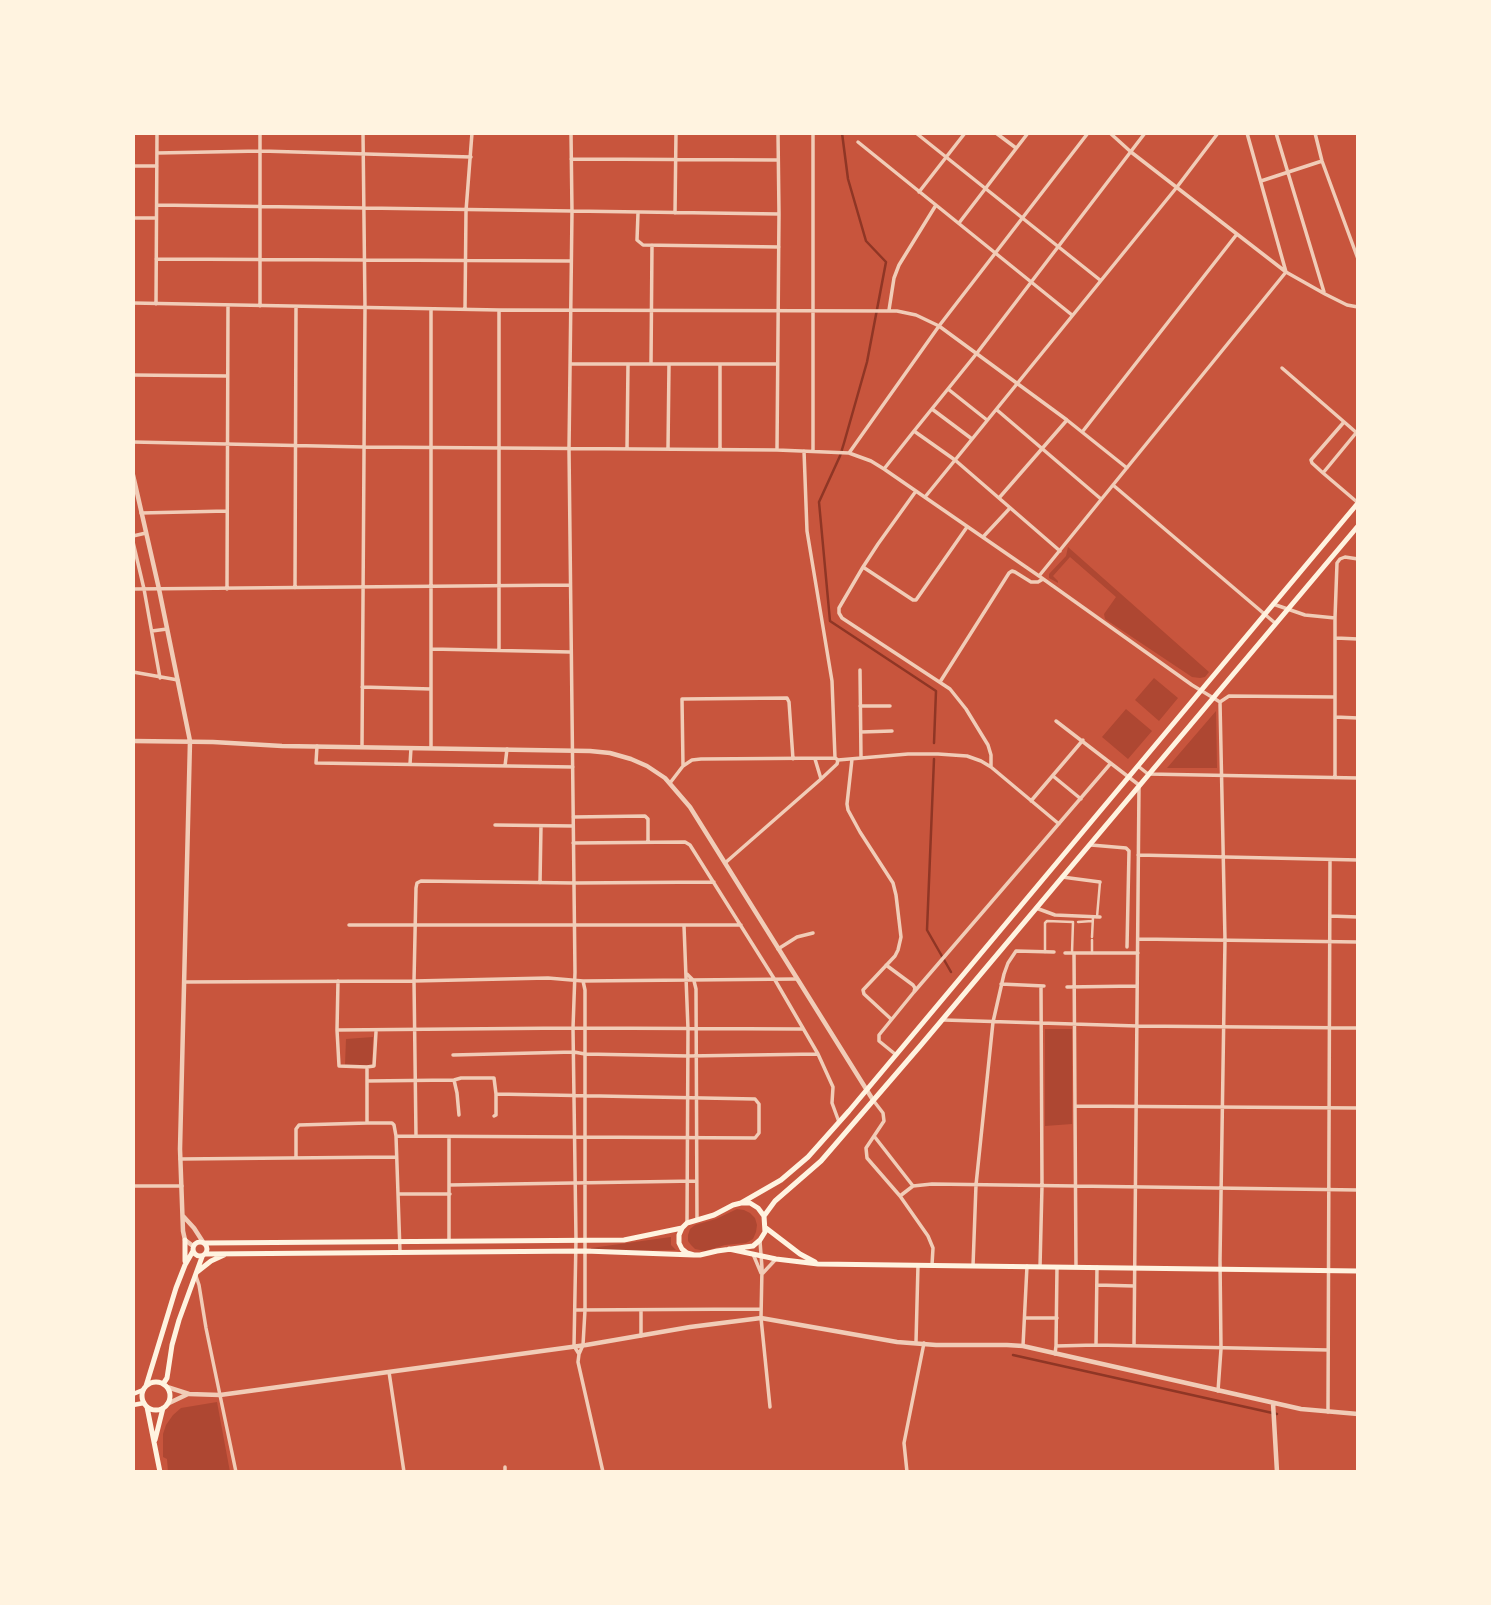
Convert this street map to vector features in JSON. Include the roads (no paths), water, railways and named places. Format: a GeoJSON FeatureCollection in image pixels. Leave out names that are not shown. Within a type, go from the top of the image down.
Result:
{"type":"FeatureCollection","features":[{"type":"Feature","properties":{"kind":"main road"},"geometry":{"type":"LineString","coordinates":[[741,1203],[781,1180],[808,1157],[839,1122],[1358,503]]}},
{"type":"Feature","properties":{"kind":"main road"},"geometry":{"type":"LineString","coordinates":[[764,1216],[775,1201],[821,1161],[1358,526]]}},
{"type":"Feature","properties":{"kind":"main road"},"geometry":{"type":"LineString","coordinates":[[160,1472],[155,1440],[142,1395],[176,1288],[185,1265],[193,1248],[197,1242],[624,1240],[684,1226],[741,1203],[750,1203],[758,1208],[764,1216],[766,1228],[760,1240],[753,1246],[694,1255],[585,1251],[231,1253],[197,1256],[193,1248]]}},
{"type":"Feature","properties":{"kind":"main road"},"geometry":{"type":"LineString","coordinates":[[684,1226],[679,1235],[682,1249],[694,1255]]}},
{"type":"Feature","properties":{"kind":"main road"},"geometry":{"type":"LineString","coordinates":[[766,1228],[818,1264]]}},
{"type":"Feature","properties":{"kind":"main road"},"geometry":{"type":"LineString","coordinates":[[185,1240],[185,1265]]}},
{"type":"Feature","properties":{"kind":"main road"},"geometry":{"type":"LineString","coordinates":[[155,1440],[170,1396],[165,1386],[172,1345],[195,1274],[208,1250],[204,1243]]}},
{"type":"Feature","properties":{"kind":"main road"},"geometry":{"type":"LineString","coordinates":[[729,1249],[818,1264],[1358,1271]]}},
{"type":"Feature","properties":{"kind":"main road"},"geometry":{"type":"LineString","coordinates":[[195,1274],[211,1261],[231,1253]]}},
{"type":"Feature","properties":{"kind":"main road"},"geometry":{"type":"LineString","coordinates":[[133,1394],[152,1382],[165,1386]]}},
{"type":"Feature","properties":{"kind":"main road"},"geometry":{"type":"LineString","coordinates":[[133,1405],[145,1405],[155,1410],[165,1406]]}},
{"type":"Feature","properties":{"kind":"street"},"geometry":{"type":"LineString","coordinates":[[156,304],[157,133]]}},
{"type":"Feature","properties":{"kind":"street"},"geometry":{"type":"LineString","coordinates":[[260,133],[260,306]]}},
{"type":"Feature","properties":{"kind":"street"},"geometry":{"type":"LineString","coordinates":[[362,747],[365,308],[363,133]]}},
{"type":"Feature","properties":{"kind":"street"},"geometry":{"type":"LineString","coordinates":[[465,309],[466,211],[472,133]]}},
{"type":"Feature","properties":{"kind":"street"},"geometry":{"type":"LineString","coordinates":[[571,133],[569,449],[575,926],[574,1346],[579,1354]]}},
{"type":"Feature","properties":{"kind":"street"},"geometry":{"type":"LineString","coordinates":[[675,213],[676,133]]}},
{"type":"Feature","properties":{"kind":"street"},"geometry":{"type":"LineString","coordinates":[[777,450],[778,133]]}},
{"type":"Feature","properties":{"kind":"street"},"geometry":{"type":"LineString","coordinates":[[813,133],[813,451]]}},
{"type":"Feature","properties":{"kind":"street"},"geometry":{"type":"LineString","coordinates":[[916,133],[1100,280]]}},
{"type":"Feature","properties":{"kind":"street"},"geometry":{"type":"LineString","coordinates":[[919,192],[965,133]]}},
{"type":"Feature","properties":{"kind":"street"},"geometry":{"type":"LineString","coordinates":[[996,133],[1016,148]]}},
{"type":"Feature","properties":{"kind":"street"},"geometry":{"type":"LineString","coordinates":[[958,224],[1028,133]]}},
{"type":"Feature","properties":{"kind":"street"},"geometry":{"type":"LineString","coordinates":[[846,453],[994,252],[1088,133]]}},
{"type":"Feature","properties":{"kind":"street"},"geometry":{"type":"LineString","coordinates":[[1110,133],[1286,272],[1347,305],[1358,307]]}},
{"type":"Feature","properties":{"kind":"street"},"geometry":{"type":"LineString","coordinates":[[884,469],[977,353],[1145,133]]}},
{"type":"Feature","properties":{"kind":"street"},"geometry":{"type":"LineString","coordinates":[[925,497],[1218,133]]}},
{"type":"Feature","properties":{"kind":"street"},"geometry":{"type":"LineString","coordinates":[[1247,133],[1286,272]]}},
{"type":"Feature","properties":{"kind":"street"},"geometry":{"type":"LineString","coordinates":[[1276,133],[1325,294]]}},
{"type":"Feature","properties":{"kind":"street"},"geometry":{"type":"LineString","coordinates":[[1315,133],[1322,161],[1358,259]]}},
{"type":"Feature","properties":{"kind":"street"},"geometry":{"type":"LineString","coordinates":[[858,142],[1072,315]]}},
{"type":"Feature","properties":{"kind":"street"},"geometry":{"type":"LineString","coordinates":[[157,153],[261,151],[471,157]]}},
{"type":"Feature","properties":{"kind":"street"},"geometry":{"type":"LineString","coordinates":[[571,159],[778,160]]}},
{"type":"Feature","properties":{"kind":"street"},"geometry":{"type":"LineString","coordinates":[[1261,181],[1322,161]]}},
{"type":"Feature","properties":{"kind":"street"},"geometry":{"type":"LineString","coordinates":[[133,166],[157,166]]}},
{"type":"Feature","properties":{"kind":"street"},"geometry":{"type":"LineString","coordinates":[[156,205],[779,214]]}},
{"type":"Feature","properties":{"kind":"street"},"geometry":{"type":"LineString","coordinates":[[889,310],[899,265],[936,205]]}},
{"type":"Feature","properties":{"kind":"street"},"geometry":{"type":"LineString","coordinates":[[638,213],[637,240],[643,245],[779,247]]}},
{"type":"Feature","properties":{"kind":"street"},"geometry":{"type":"LineString","coordinates":[[133,218],[156,218]]}},
{"type":"Feature","properties":{"kind":"street"},"geometry":{"type":"LineString","coordinates":[[1082,432],[1237,234]]}},
{"type":"Feature","properties":{"kind":"street"},"geometry":{"type":"LineString","coordinates":[[651,364],[652,245]]}},
{"type":"Feature","properties":{"kind":"street"},"geometry":{"type":"LineString","coordinates":[[156,259],[571,261]]}},
{"type":"Feature","properties":{"kind":"street"},"geometry":{"type":"LineString","coordinates":[[940,682],[1009,573],[1012,571],[1031,582],[1038,582],[1101,499],[1286,272]]}},
{"type":"Feature","properties":{"kind":"street"},"geometry":{"type":"LineString","coordinates":[[133,303],[499,310],[889,310],[916,314],[939,326],[977,353],[1127,468]]}},
{"type":"Feature","properties":{"kind":"street"},"geometry":{"type":"LineString","coordinates":[[227,589],[228,305]]}},
{"type":"Feature","properties":{"kind":"street"},"geometry":{"type":"LineString","coordinates":[[295,588],[296,307]]}},
{"type":"Feature","properties":{"kind":"street"},"geometry":{"type":"LineString","coordinates":[[430,309],[432,748]]}},
{"type":"Feature","properties":{"kind":"street"},"geometry":{"type":"LineString","coordinates":[[499,310],[499,650]]}},
{"type":"Feature","properties":{"kind":"street"},"geometry":{"type":"LineString","coordinates":[[570,364],[777,364]]}},
{"type":"Feature","properties":{"kind":"street"},"geometry":{"type":"LineString","coordinates":[[627,449],[628,364]]}},
{"type":"Feature","properties":{"kind":"street"},"geometry":{"type":"LineString","coordinates":[[668,449],[669,364]]}},
{"type":"Feature","properties":{"kind":"street"},"geometry":{"type":"LineString","coordinates":[[720,364],[720,449]]}},
{"type":"Feature","properties":{"kind":"street"},"geometry":{"type":"LineString","coordinates":[[1282,368],[1357,434],[1323,473]]}},
{"type":"Feature","properties":{"kind":"street"},"geometry":{"type":"LineString","coordinates":[[133,375],[227,376]]}},
{"type":"Feature","properties":{"kind":"street"},"geometry":{"type":"LineString","coordinates":[[948,389],[987,420]]}},
{"type":"Feature","properties":{"kind":"street"},"geometry":{"type":"LineString","coordinates":[[932,409],[972,439]]}},
{"type":"Feature","properties":{"kind":"street"},"geometry":{"type":"LineString","coordinates":[[996,409],[1101,499]]}},
{"type":"Feature","properties":{"kind":"street"},"geometry":{"type":"LineString","coordinates":[[999,498],[1067,420]]}},
{"type":"Feature","properties":{"kind":"street"},"geometry":{"type":"LineString","coordinates":[[1344,422],[1312,458],[1312,463],[1358,503]]}},
{"type":"Feature","properties":{"kind":"street"},"geometry":{"type":"LineString","coordinates":[[914,431],[955,460],[1060,551]]}},
{"type":"Feature","properties":{"kind":"street"},"geometry":{"type":"LineString","coordinates":[[133,442],[846,453],[871,461],[884,469],[1220,702]]}},
{"type":"Feature","properties":{"kind":"street"},"geometry":{"type":"LineString","coordinates":[[724,863],[837,764],[832,681],[807,531],[804,451]]}},
{"type":"Feature","properties":{"kind":"street"},"geometry":{"type":"LineString","coordinates":[[133,475],[190,741],[180,1159],[183,1231],[185,1240],[193,1248]]}},
{"type":"Feature","properties":{"kind":"street"},"geometry":{"type":"LineString","coordinates":[[1113,485],[1275,623]]}},
{"type":"Feature","properties":{"kind":"street"},"geometry":{"type":"LineString","coordinates":[[916,491],[863,567],[839,608],[839,613],[842,618],[950,689],[988,745],[991,767]]}},
{"type":"Feature","properties":{"kind":"street"},"geometry":{"type":"LineString","coordinates":[[983,537],[1010,508]]}},
{"type":"Feature","properties":{"kind":"street"},"geometry":{"type":"LineString","coordinates":[[141,513],[227,511]]}},
{"type":"Feature","properties":{"kind":"street"},"geometry":{"type":"LineString","coordinates":[[863,567],[916,600],[968,527]]}},
{"type":"Feature","properties":{"kind":"street"},"geometry":{"type":"LineString","coordinates":[[133,536],[146,533]]}},
{"type":"Feature","properties":{"kind":"street"},"geometry":{"type":"LineString","coordinates":[[133,542],[160,678]]}},
{"type":"Feature","properties":{"kind":"street"},"geometry":{"type":"LineString","coordinates":[[1335,778],[1337,563],[1345,557],[1358,559]]}},
{"type":"Feature","properties":{"kind":"street"},"geometry":{"type":"LineString","coordinates":[[133,589],[570,585]]}},
{"type":"Feature","properties":{"kind":"street"},"geometry":{"type":"LineString","coordinates":[[1273,604],[1306,615],[1335,618]]}},
{"type":"Feature","properties":{"kind":"street"},"geometry":{"type":"LineString","coordinates":[[152,631],[168,629]]}},
{"type":"Feature","properties":{"kind":"street"},"geometry":{"type":"LineString","coordinates":[[1335,638],[1358,639]]}},
{"type":"Feature","properties":{"kind":"street"},"geometry":{"type":"LineString","coordinates":[[431,649],[570,652]]}},
{"type":"Feature","properties":{"kind":"street"},"geometry":{"type":"LineString","coordinates":[[860,670],[861,758]]}},
{"type":"Feature","properties":{"kind":"street"},"geometry":{"type":"LineString","coordinates":[[133,672],[178,680]]}},
{"type":"Feature","properties":{"kind":"street"},"geometry":{"type":"LineString","coordinates":[[362,687],[431,689]]}},
{"type":"Feature","properties":{"kind":"street"},"geometry":{"type":"LineString","coordinates":[[1218,1391],[1221,1349],[1225,940],[1220,702],[1228,696],[1335,697]]}},
{"type":"Feature","properties":{"kind":"street"},"geometry":{"type":"LineString","coordinates":[[684,766],[682,699],[787,698],[793,759]]}},
{"type":"Feature","properties":{"kind":"street"},"geometry":{"type":"LineString","coordinates":[[860,706],[890,706]]}},
{"type":"Feature","properties":{"kind":"street"},"geometry":{"type":"LineString","coordinates":[[1335,717],[1358,718]]}},
{"type":"Feature","properties":{"kind":"street"},"geometry":{"type":"LineString","coordinates":[[1056,721],[1139,785],[1134,1346]]}},
{"type":"Feature","properties":{"kind":"street"},"geometry":{"type":"LineString","coordinates":[[861,732],[892,731]]}},
{"type":"Feature","properties":{"kind":"street"},"geometry":{"type":"LineString","coordinates":[[1031,801],[1083,740]]}},
{"type":"Feature","properties":{"kind":"street"},"geometry":{"type":"LineString","coordinates":[[133,741],[572,751],[610,753],[647,766],[670,783],[690,807],[866,1090],[883,1113],[884,1121],[866,1147],[867,1158],[900,1196],[928,1237],[933,1248],[932,1265]]}},
{"type":"Feature","properties":{"kind":"street"},"geometry":{"type":"LineString","coordinates":[[317,746],[316,763],[573,767]]}},
{"type":"Feature","properties":{"kind":"street"},"geometry":{"type":"LineString","coordinates":[[410,764],[411,748]]}},
{"type":"Feature","properties":{"kind":"street"},"geometry":{"type":"LineString","coordinates":[[505,766],[506,749]]}},
{"type":"Feature","properties":{"kind":"street"},"geometry":{"type":"LineString","coordinates":[[670,783],[684,766],[701,759],[852,759],[908,754],[967,756],[991,767],[1059,824]]}},
{"type":"Feature","properties":{"kind":"street"},"geometry":{"type":"LineString","coordinates":[[815,759],[821,779]]}},
{"type":"Feature","properties":{"kind":"street"},"geometry":{"type":"LineString","coordinates":[[852,759],[848,810],[893,883],[901,937],[895,956],[863,990],[891,1019]]}},
{"type":"Feature","properties":{"kind":"street"},"geometry":{"type":"LineString","coordinates":[[895,1054],[879,1041],[878,1035],[1111,763]]}},
{"type":"Feature","properties":{"kind":"street"},"geometry":{"type":"LineString","coordinates":[[1138,766],[1148,774],[1358,778]]}},
{"type":"Feature","properties":{"kind":"street"},"geometry":{"type":"LineString","coordinates":[[1053,776],[1081,799]]}},
{"type":"Feature","properties":{"kind":"street"},"geometry":{"type":"LineString","coordinates":[[573,817],[647,817],[648,842]]}},
{"type":"Feature","properties":{"kind":"street"},"geometry":{"type":"LineString","coordinates":[[495,825],[573,827]]}},
{"type":"Feature","properties":{"kind":"street"},"geometry":{"type":"LineString","coordinates":[[540,883],[541,826]]}},
{"type":"Feature","properties":{"kind":"street"},"geometry":{"type":"LineString","coordinates":[[573,843],[688,843],[775,980],[817,1054],[833,1087],[832,1103],[839,1122]]}},
{"type":"Feature","properties":{"kind":"street"},"geometry":{"type":"LineString","coordinates":[[1089,845],[1128,849],[1125,917],[1127,947]]}},
{"type":"Feature","properties":{"kind":"street"},"geometry":{"type":"LineString","coordinates":[[1138,855],[1358,860]]}},
{"type":"Feature","properties":{"kind":"street"},"geometry":{"type":"LineString","coordinates":[[1328,1412],[1330,860]]}},
{"type":"Feature","properties":{"kind":"street"},"geometry":{"type":"LineString","coordinates":[[1062,877],[1100,882],[1092,953]]}},
{"type":"Feature","properties":{"kind":"street"},"geometry":{"type":"LineString","coordinates":[[416,1136],[414,981],[417,883],[714,882]]}},
{"type":"Feature","properties":{"kind":"street"},"geometry":{"type":"LineString","coordinates":[[1036,908],[1047,913],[1096,918]]}},
{"type":"Feature","properties":{"kind":"street"},"geometry":{"type":"LineString","coordinates":[[1045,919],[1047,913]]}},
{"type":"Feature","properties":{"kind":"street"},"geometry":{"type":"LineString","coordinates":[[1330,916],[1358,917]]}},
{"type":"Feature","properties":{"kind":"street"},"geometry":{"type":"LineString","coordinates":[[1078,922],[1096,918]]}},
{"type":"Feature","properties":{"kind":"street"},"geometry":{"type":"LineString","coordinates":[[1045,952],[1045,923],[1073,922],[1076,1267]]}},
{"type":"Feature","properties":{"kind":"street"},"geometry":{"type":"LineString","coordinates":[[349,925],[741,925]]}},
{"type":"Feature","properties":{"kind":"street"},"geometry":{"type":"LineString","coordinates":[[684,926],[688,1029],[684,1226]]}},
{"type":"Feature","properties":{"kind":"street"},"geometry":{"type":"LineString","coordinates":[[778,949],[797,937],[813,933]]}},
{"type":"Feature","properties":{"kind":"street"},"geometry":{"type":"LineString","coordinates":[[1138,939],[1358,942]]}},
{"type":"Feature","properties":{"kind":"street"},"geometry":{"type":"LineString","coordinates":[[971,1266],[976,1185],[993,1022],[1001,984],[1008,963],[1016,951],[1054,952]]}},
{"type":"Feature","properties":{"kind":"street"},"geometry":{"type":"LineString","coordinates":[[1065,953],[1138,953]]}},
{"type":"Feature","properties":{"kind":"street"},"geometry":{"type":"LineString","coordinates":[[886,965],[913,985],[914,992]]}},
{"type":"Feature","properties":{"kind":"street"},"geometry":{"type":"LineString","coordinates":[[687,974],[694,981],[696,989],[697,1220]]}},
{"type":"Feature","properties":{"kind":"street"},"geometry":{"type":"LineString","coordinates":[[184,982],[548,978],[575,981],[797,979]]}},
{"type":"Feature","properties":{"kind":"street"},"geometry":{"type":"LineString","coordinates":[[338,981],[339,1066],[367,1068],[375,1065],[376,1031]]}},
{"type":"Feature","properties":{"kind":"street"},"geometry":{"type":"LineString","coordinates":[[583,981],[585,1310],[579,1371],[603,1472]]}},
{"type":"Feature","properties":{"kind":"street"},"geometry":{"type":"LineString","coordinates":[[1001,984],[1043,987],[1040,1023],[1041,1266]]}},
{"type":"Feature","properties":{"kind":"street"},"geometry":{"type":"LineString","coordinates":[[1067,987],[1137,986]]}},
{"type":"Feature","properties":{"kind":"street"},"geometry":{"type":"LineString","coordinates":[[942,1020],[1137,1026],[1358,1028]]}},
{"type":"Feature","properties":{"kind":"street"},"geometry":{"type":"LineString","coordinates":[[337,1030],[803,1029]]}},
{"type":"Feature","properties":{"kind":"street"},"geometry":{"type":"LineString","coordinates":[[453,1055],[574,1052],[688,1056],[817,1054]]}},
{"type":"Feature","properties":{"kind":"street"},"geometry":{"type":"LineString","coordinates":[[367,1068],[367,1123]]}},
{"type":"Feature","properties":{"kind":"street"},"geometry":{"type":"LineString","coordinates":[[367,1080],[494,1078],[494,1116]]}},
{"type":"Feature","properties":{"kind":"street"},"geometry":{"type":"LineString","coordinates":[[454,1080],[459,1115]]}},
{"type":"Feature","properties":{"kind":"street"},"geometry":{"type":"LineString","coordinates":[[396,1136],[755,1138],[759,1133],[760,1104],[755,1099],[496,1094]]}},
{"type":"Feature","properties":{"kind":"street"},"geometry":{"type":"LineString","coordinates":[[1075,1106],[1358,1108]]}},
{"type":"Feature","properties":{"kind":"street"},"geometry":{"type":"LineString","coordinates":[[296,1158],[296,1129],[299,1125],[392,1123],[396,1136],[400,1252]]}},
{"type":"Feature","properties":{"kind":"street"},"geometry":{"type":"LineString","coordinates":[[874,1136],[913,1186]]}},
{"type":"Feature","properties":{"kind":"street"},"geometry":{"type":"LineString","coordinates":[[449,1138],[449,1241]]}},
{"type":"Feature","properties":{"kind":"street"},"geometry":{"type":"LineString","coordinates":[[180,1159],[396,1157]]}},
{"type":"Feature","properties":{"kind":"street"},"geometry":{"type":"LineString","coordinates":[[449,1185],[696,1181]]}},
{"type":"Feature","properties":{"kind":"street"},"geometry":{"type":"LineString","coordinates":[[900,1196],[913,1186],[932,1184],[1358,1189]]}},
{"type":"Feature","properties":{"kind":"street"},"geometry":{"type":"LineString","coordinates":[[133,1186],[182,1186]]}},
{"type":"Feature","properties":{"kind":"street"},"geometry":{"type":"LineString","coordinates":[[398,1194],[450,1194]]}},
{"type":"Feature","properties":{"kind":"street"},"geometry":{"type":"LineString","coordinates":[[183,1216],[204,1243]]}},
{"type":"Feature","properties":{"kind":"street"},"geometry":{"type":"LineString","coordinates":[[760,1240],[761,1318],[770,1407]]}},
{"type":"Feature","properties":{"kind":"street"},"geometry":{"type":"LineString","coordinates":[[753,1254],[762,1275]]}},
{"type":"Feature","properties":{"kind":"street"},"geometry":{"type":"LineString","coordinates":[[762,1275],[776,1259]]}},
{"type":"Feature","properties":{"kind":"street"},"geometry":{"type":"LineString","coordinates":[[916,1342],[918,1265]]}},
{"type":"Feature","properties":{"kind":"street"},"geometry":{"type":"LineString","coordinates":[[1023,1346],[1027,1266]]}},
{"type":"Feature","properties":{"kind":"street"},"geometry":{"type":"LineString","coordinates":[[1055,1354],[1057,1267]]}},
{"type":"Feature","properties":{"kind":"street"},"geometry":{"type":"LineString","coordinates":[[1096,1345],[1097,1267]]}},
{"type":"Feature","properties":{"kind":"street"},"geometry":{"type":"LineString","coordinates":[[195,1274],[200,1285],[236,1472]]}},
{"type":"Feature","properties":{"kind":"street"},"geometry":{"type":"LineString","coordinates":[[1097,1285],[1134,1286]]}},
{"type":"Feature","properties":{"kind":"street"},"geometry":{"type":"LineString","coordinates":[[576,1310],[761,1309]]}},
{"type":"Feature","properties":{"kind":"street"},"geometry":{"type":"LineString","coordinates":[[641,1310],[641,1336]]}},
{"type":"Feature","properties":{"kind":"street"},"geometry":{"type":"LineString","coordinates":[[165,1386],[190,1394],[220,1395],[761,1318],[897,1342],[1023,1346],[1273,1403],[1358,1414]]}},
{"type":"Feature","properties":{"kind":"street"},"geometry":{"type":"LineString","coordinates":[[1025,1318],[1057,1318]]}},
{"type":"Feature","properties":{"kind":"street"},"geometry":{"type":"LineString","coordinates":[[907,1472],[904,1443],[924,1343]]}},
{"type":"Feature","properties":{"kind":"street"},"geometry":{"type":"LineString","coordinates":[[1056,1346],[1328,1350]]}},
{"type":"Feature","properties":{"kind":"street"},"geometry":{"type":"LineString","coordinates":[[389,1372],[404,1472]]}},
{"type":"Feature","properties":{"kind":"street"},"geometry":{"type":"LineString","coordinates":[[165,1406],[190,1394]]}},
{"type":"Feature","properties":{"kind":"street"},"geometry":{"type":"LineString","coordinates":[[1273,1403],[1277,1472]]}},
{"type":"Feature","properties":{"kind":"waterway"},"geometry":{"type":"LineString","coordinates":[[842,133],[848,179],[866,241],[886,262],[867,362],[840,456],[819,502],[830,621],[936,691],[934,743]]}},
{"type":"Feature","properties":{"kind":"waterway"},"geometry":{"type":"LineString","coordinates":[[934,759],[927,930],[951,972]]}},
{"type":"Feature","properties":{"kind":"waterway"},"geometry":{"type":"LineString","coordinates":[[1013,1355],[1277,1414]]}}]}
